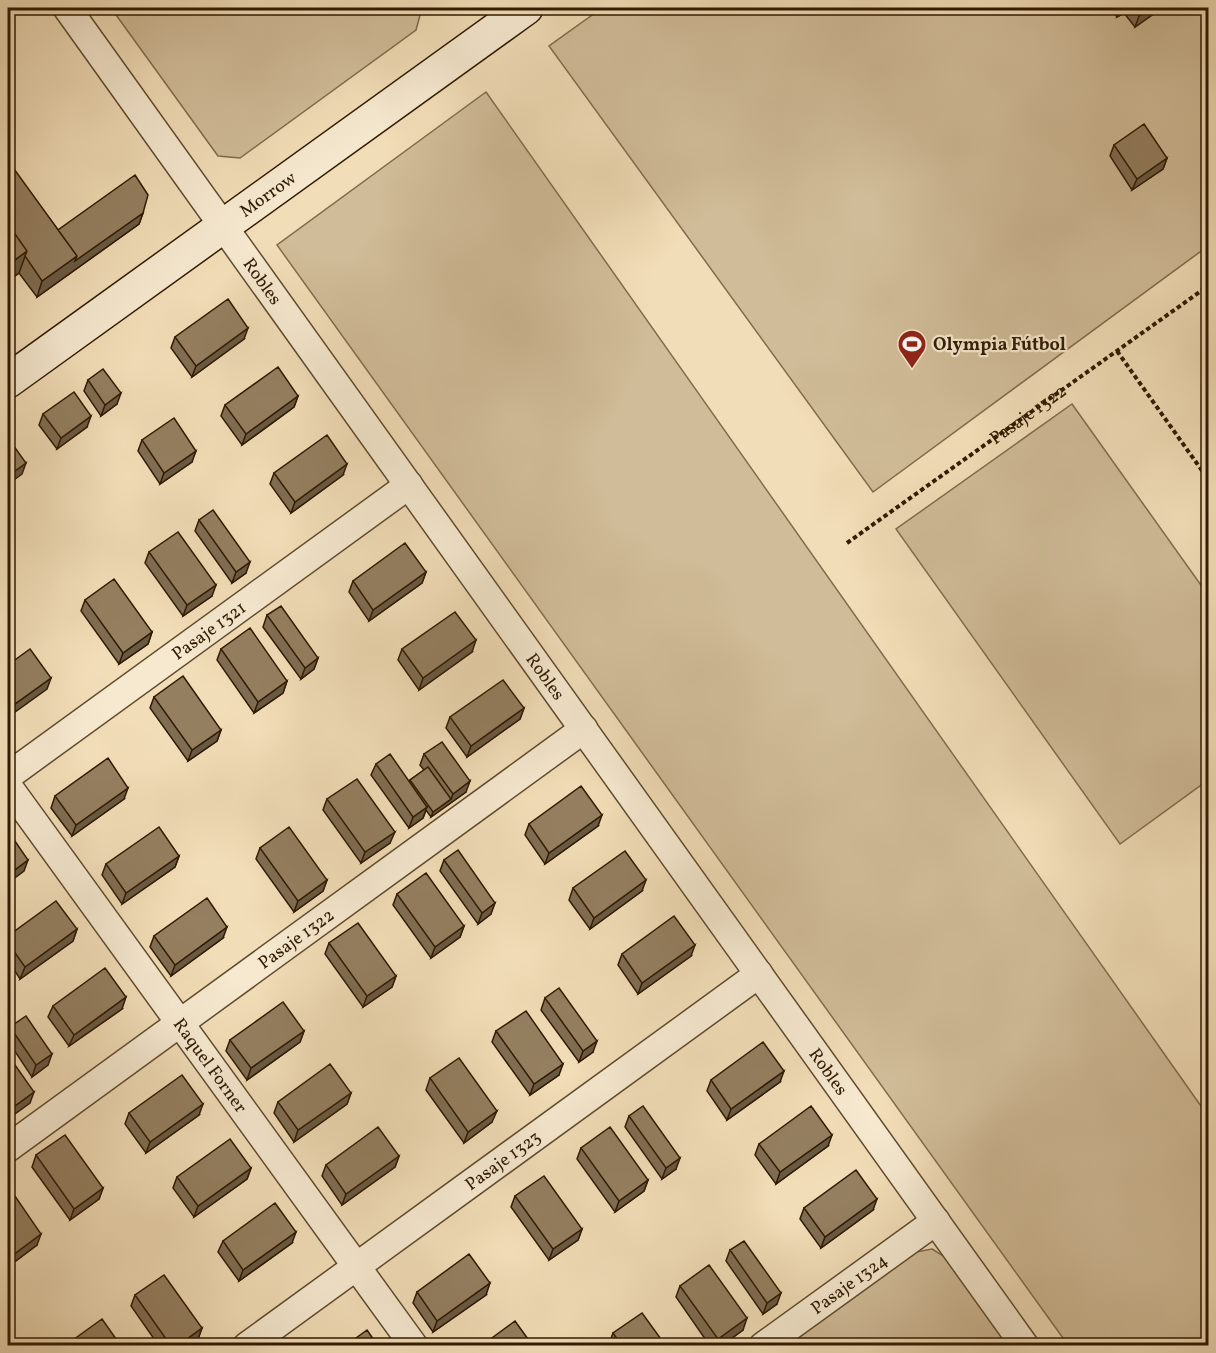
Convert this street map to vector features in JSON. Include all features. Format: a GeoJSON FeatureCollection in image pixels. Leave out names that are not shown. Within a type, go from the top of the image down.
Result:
{"type":"FeatureCollection","features":[{"type":"Feature","properties":{"kind":"street","name":"Robles"},"geometry":{"type":"LineString","coordinates":[[67,8],[1025,1346]]}},
{"type":"Feature","properties":{"kind":"street","name":"Morrow"},"geometry":{"type":"LineString","coordinates":[[8,381],[526,8]]}},
{"type":"Feature","properties":{"kind":"street","name":"Pasaje 1321"},"geometry":{"type":"LineString","coordinates":[[8,776],[409,484]]}},
{"type":"Feature","properties":{"kind":"street","name":"Pasaje 1322"},"geometry":{"type":"LineString","coordinates":[[8,1148],[584,729]]}},
{"type":"Feature","properties":{"kind":"street","name":"Raquel Forner"},"geometry":{"type":"LineString","coordinates":[[8,786],[414,1346]]}},
{"type":"Feature","properties":{"kind":"street","name":"Pasaje 1323"},"geometry":{"type":"LineString","coordinates":[[248,1346],[759,974]]}},
{"type":"Feature","properties":{"kind":"street","name":"Pasaje 1324"},"geometry":{"type":"LineString","coordinates":[[764,1346],[936,1221]]}},
{"type":"Feature","properties":{"kind":"path","name":"Pasaje 1322"},"geometry":{"type":"LineString","coordinates":[[847,543],[1209,286]]}},
{"type":"Feature","properties":{"kind":"path"},"geometry":{"type":"LineString","coordinates":[[1117,351],[1209,479]]}},
{"type":"Feature","properties":{"kind":"shaded area"},"geometry":{"type":"Polygon","coordinates":[[[111,8],[422,8],[416,30],[240,158],[218,156],[111,8]]]}},
{"type":"Feature","properties":{"kind":"shaded area","name":"Olympia Fútbol"},"geometry":{"type":"Polygon","coordinates":[[[602,8],[1208,8],[1208,246],[873,492],[549,46],[602,8]]]}},
{"type":"Feature","properties":{"kind":"shaded area"},"geometry":{"type":"Polygon","coordinates":[[[486,92],[1208,1116],[1208,1345],[1068,1345],[277,245],[486,92]]]}},
{"type":"Feature","properties":{"kind":"shaded area"},"geometry":{"type":"Polygon","coordinates":[[[1072,404],[1208,595],[1208,780],[1120,844],[896,529],[1072,404]]]}},
{"type":"Feature","properties":{"kind":"shaded area"},"geometry":{"type":"Polygon","coordinates":[[[932,1249],[950,1260],[1012,1346],[787,1346],[911,1253],[932,1249]]]}},
{"type":"Feature","properties":{"kind":"building"},"geometry":{"type":"Polygon","coordinates":[[[1132,8],[1151,8],[1139,16],[1132,8]]]}},
{"type":"Feature","properties":{"kind":"building"},"geometry":{"type":"Polygon","coordinates":[[[1144,124],[1167,158],[1137,179],[1114,145],[1144,124]]]}},
{"type":"Feature","properties":{"kind":"building"},"geometry":{"type":"Polygon","coordinates":[[[9,162],[77,256],[42,281],[25,256],[27,251],[8,224],[9,162]]]}},
{"type":"Feature","properties":{"kind":"building"},"geometry":{"type":"Polygon","coordinates":[[[135,175],[148,195],[143,213],[75,261],[77,256],[58,230],[135,175]]]}},
{"type":"Feature","properties":{"kind":"building"},"geometry":{"type":"Polygon","coordinates":[[[8,224],[27,251],[8,265],[8,224]]]}},
{"type":"Feature","properties":{"kind":"building"},"geometry":{"type":"Polygon","coordinates":[[[228,299],[248,328],[196,366],[175,337],[228,299]]]}},
{"type":"Feature","properties":{"kind":"building"},"geometry":{"type":"Polygon","coordinates":[[[278,367],[298,396],[246,434],[225,405],[278,367]]]}},
{"type":"Feature","properties":{"kind":"building"},"geometry":{"type":"Polygon","coordinates":[[[103,369],[121,393],[105,405],[88,380],[103,369]]]}},
{"type":"Feature","properties":{"kind":"building"},"geometry":{"type":"Polygon","coordinates":[[[74,392],[91,416],[61,438],[43,414],[74,392]]]}},
{"type":"Feature","properties":{"kind":"building"},"geometry":{"type":"Polygon","coordinates":[[[174,418],[196,451],[164,473],[142,440],[174,418]]]}},
{"type":"Feature","properties":{"kind":"building"},"geometry":{"type":"Polygon","coordinates":[[[327,435],[347,464],[295,502],[274,473],[327,435]]]}},
{"type":"Feature","properties":{"kind":"building"},"geometry":{"type":"Polygon","coordinates":[[[8,438],[26,463],[8,476],[8,438]]]}},
{"type":"Feature","properties":{"kind":"building"},"geometry":{"type":"Polygon","coordinates":[[[213,510],[250,562],[236,572],[199,520],[213,510]]]}},
{"type":"Feature","properties":{"kind":"building"},"geometry":{"type":"Polygon","coordinates":[[[178,532],[216,585],[187,605],[149,552],[178,532]]]}},
{"type":"Feature","properties":{"kind":"building"},"geometry":{"type":"Polygon","coordinates":[[[405,543],[426,572],[373,610],[353,581],[405,543]]]}},
{"type":"Feature","properties":{"kind":"building"},"geometry":{"type":"Polygon","coordinates":[[[114,579],[152,632],[123,653],[85,600],[114,579]]]}},
{"type":"Feature","properties":{"kind":"building"},"geometry":{"type":"Polygon","coordinates":[[[281,606],[318,658],[305,668],[267,615],[281,606]]]}},
{"type":"Feature","properties":{"kind":"building"},"geometry":{"type":"Polygon","coordinates":[[[455,612],[476,640],[423,678],[402,649],[455,612]]]}},
{"type":"Feature","properties":{"kind":"building"},"geometry":{"type":"Polygon","coordinates":[[[250,628],[287,681],[258,702],[221,649],[250,628]]]}},
{"type":"Feature","properties":{"kind":"building"},"geometry":{"type":"Polygon","coordinates":[[[30,649],[51,678],[8,709],[8,665],[30,649]]]}},
{"type":"Feature","properties":{"kind":"building"},"geometry":{"type":"Polygon","coordinates":[[[183,676],[221,730],[192,750],[154,697],[183,676]]]}},
{"type":"Feature","properties":{"kind":"building"},"geometry":{"type":"Polygon","coordinates":[[[503,680],[524,708],[471,746],[450,717],[503,680]]]}},
{"type":"Feature","properties":{"kind":"building"},"geometry":{"type":"Polygon","coordinates":[[[442,742],[470,781],[453,794],[424,754],[442,742]]]}},
{"type":"Feature","properties":{"kind":"building"},"geometry":{"type":"Polygon","coordinates":[[[390,754],[427,807],[413,817],[376,764],[390,754]]]}},
{"type":"Feature","properties":{"kind":"building"},"geometry":{"type":"Polygon","coordinates":[[[108,758],[128,788],[76,825],[55,796],[108,758]]]}},
{"type":"Feature","properties":{"kind":"building"},"geometry":{"type":"Polygon","coordinates":[[[428,767],[451,799],[433,812],[410,780],[428,767]]]}},
{"type":"Feature","properties":{"kind":"building"},"geometry":{"type":"Polygon","coordinates":[[[357,779],[395,832],[365,852],[327,799],[357,779]]]}},
{"type":"Feature","properties":{"kind":"building"},"geometry":{"type":"Polygon","coordinates":[[[581,786],[602,815],[549,853],[529,824],[581,786]]]}},
{"type":"Feature","properties":{"kind":"building"},"geometry":{"type":"Polygon","coordinates":[[[159,827],[179,856],[126,893],[106,864],[159,827]]]}},
{"type":"Feature","properties":{"kind":"building"},"geometry":{"type":"Polygon","coordinates":[[[289,827],[327,880],[298,901],[260,848],[289,827]]]}},
{"type":"Feature","properties":{"kind":"building"},"geometry":{"type":"Polygon","coordinates":[[[8,831],[28,860],[8,875],[8,831]]]}},
{"type":"Feature","properties":{"kind":"building"},"geometry":{"type":"Polygon","coordinates":[[[458,850],[495,903],[482,913],[444,860],[458,850]]]}},
{"type":"Feature","properties":{"kind":"building"},"geometry":{"type":"Polygon","coordinates":[[[625,851],[646,880],[594,918],[573,888],[625,851]]]}},
{"type":"Feature","properties":{"kind":"building"},"geometry":{"type":"Polygon","coordinates":[[[426,873],[464,926],[435,947],[397,894],[426,873]]]}},
{"type":"Feature","properties":{"kind":"building"},"geometry":{"type":"Polygon","coordinates":[[[207,898],[227,927],[175,965],[154,936],[207,898]]]}},
{"type":"Feature","properties":{"kind":"building"},"geometry":{"type":"Polygon","coordinates":[[[56,901],[77,929],[25,967],[8,943],[8,936],[56,901]]]}},
{"type":"Feature","properties":{"kind":"building"},"geometry":{"type":"Polygon","coordinates":[[[674,916],[695,945],[642,983],[622,954],[674,916]]]}},
{"type":"Feature","properties":{"kind":"building"},"geometry":{"type":"Polygon","coordinates":[[[358,923],[396,976],[367,996],[329,943],[358,923]]]}},
{"type":"Feature","properties":{"kind":"building"},"geometry":{"type":"Polygon","coordinates":[[[105,968],[126,997],[74,1035],[53,1006],[105,968]]]}},
{"type":"Feature","properties":{"kind":"building"},"geometry":{"type":"Polygon","coordinates":[[[559,988],[597,1041],[583,1051],[545,998],[559,988]]]}},
{"type":"Feature","properties":{"kind":"building"},"geometry":{"type":"Polygon","coordinates":[[[283,1002],[304,1031],[251,1068],[230,1040],[283,1002]]]}},
{"type":"Feature","properties":{"kind":"building"},"geometry":{"type":"Polygon","coordinates":[[[526,1011],[563,1064],[534,1084],[496,1031],[526,1011]]]}},
{"type":"Feature","properties":{"kind":"building"},"geometry":{"type":"Polygon","coordinates":[[[26,1016],[52,1054],[36,1065],[10,1027],[26,1016]]]}},
{"type":"Feature","properties":{"kind":"building"},"geometry":{"type":"Polygon","coordinates":[[[763,1042],[784,1071],[731,1109],[711,1080],[763,1042]]]}},
{"type":"Feature","properties":{"kind":"building"},"geometry":{"type":"Polygon","coordinates":[[[8,1055],[34,1092],[8,1111],[8,1055]]]}},
{"type":"Feature","properties":{"kind":"building"},"geometry":{"type":"Polygon","coordinates":[[[459,1058],[497,1111],[468,1132],[430,1078],[459,1058]]]}},
{"type":"Feature","properties":{"kind":"building"},"geometry":{"type":"Polygon","coordinates":[[[330,1064],[351,1093],[298,1130],[278,1102],[330,1064]]]}},
{"type":"Feature","properties":{"kind":"building"},"geometry":{"type":"Polygon","coordinates":[[[182,1075],[203,1104],[150,1142],[129,1113],[182,1075]]]}},
{"type":"Feature","properties":{"kind":"building"},"geometry":{"type":"Polygon","coordinates":[[[643,1106],[680,1158],[666,1168],[629,1116],[643,1106]]]}},
{"type":"Feature","properties":{"kind":"building"},"geometry":{"type":"Polygon","coordinates":[[[811,1106],[832,1135],[780,1172],[759,1144],[811,1106]]]}},
{"type":"Feature","properties":{"kind":"building"},"geometry":{"type":"Polygon","coordinates":[[[378,1127],[399,1156],[346,1194],[326,1165],[378,1127]]]}},
{"type":"Feature","properties":{"kind":"building"},"geometry":{"type":"Polygon","coordinates":[[[610,1127],[648,1180],[619,1201],[581,1148],[610,1127]]]}},
{"type":"Feature","properties":{"kind":"building"},"geometry":{"type":"Polygon","coordinates":[[[65,1135],[103,1188],[74,1209],[36,1155],[65,1135]]]}},
{"type":"Feature","properties":{"kind":"building"},"geometry":{"type":"Polygon","coordinates":[[[230,1139],[251,1168],[198,1206],[177,1177],[230,1139]]]}},
{"type":"Feature","properties":{"kind":"building"},"geometry":{"type":"Polygon","coordinates":[[[856,1170],[877,1199],[825,1237],[804,1208],[856,1170]]]}},
{"type":"Feature","properties":{"kind":"building"},"geometry":{"type":"Polygon","coordinates":[[[544,1176],[582,1229],[553,1249],[515,1196],[544,1176]]]}},
{"type":"Feature","properties":{"kind":"building"},"geometry":{"type":"Polygon","coordinates":[[[8,1186],[41,1234],[13,1255],[8,1247],[8,1186]]]}},
{"type":"Feature","properties":{"kind":"building"},"geometry":{"type":"Polygon","coordinates":[[[275,1203],[296,1232],[243,1270],[223,1241],[275,1203]]]}},
{"type":"Feature","properties":{"kind":"building"},"geometry":{"type":"Polygon","coordinates":[[[744,1241],[781,1293],[767,1303],[730,1250],[744,1241]]]}},
{"type":"Feature","properties":{"kind":"building"},"geometry":{"type":"Polygon","coordinates":[[[469,1254],[490,1283],[437,1321],[417,1292],[469,1254]]]}},
{"type":"Feature","properties":{"kind":"building"},"geometry":{"type":"Polygon","coordinates":[[[709,1265],[747,1318],[718,1339],[680,1286],[709,1265]]]}},
{"type":"Feature","properties":{"kind":"building"},"geometry":{"type":"Polygon","coordinates":[[[164,1275],[202,1328],[177,1346],[171,1346],[135,1295],[164,1275]]]}},
{"type":"Feature","properties":{"kind":"building"},"geometry":{"type":"Polygon","coordinates":[[[642,1313],[666,1346],[622,1346],[613,1333],[642,1313]]]}},
{"type":"Feature","properties":{"kind":"building"},"geometry":{"type":"Polygon","coordinates":[[[102,1319],[121,1346],[77,1346],[73,1340],[102,1319]]]}},
{"type":"Feature","properties":{"kind":"building"},"geometry":{"type":"Polygon","coordinates":[[[515,1321],[533,1346],[481,1346],[515,1321]]]}},
{"type":"Feature","properties":{"kind":"building"},"geometry":{"type":"Polygon","coordinates":[[[367,1330],[378,1346],[345,1346],[367,1330]]]}},
{"type":"Feature","properties":{"kind":"place","name":"Olympia Fútbol"},"geometry":{"type":"Point","coordinates":[912,370]}}]}
